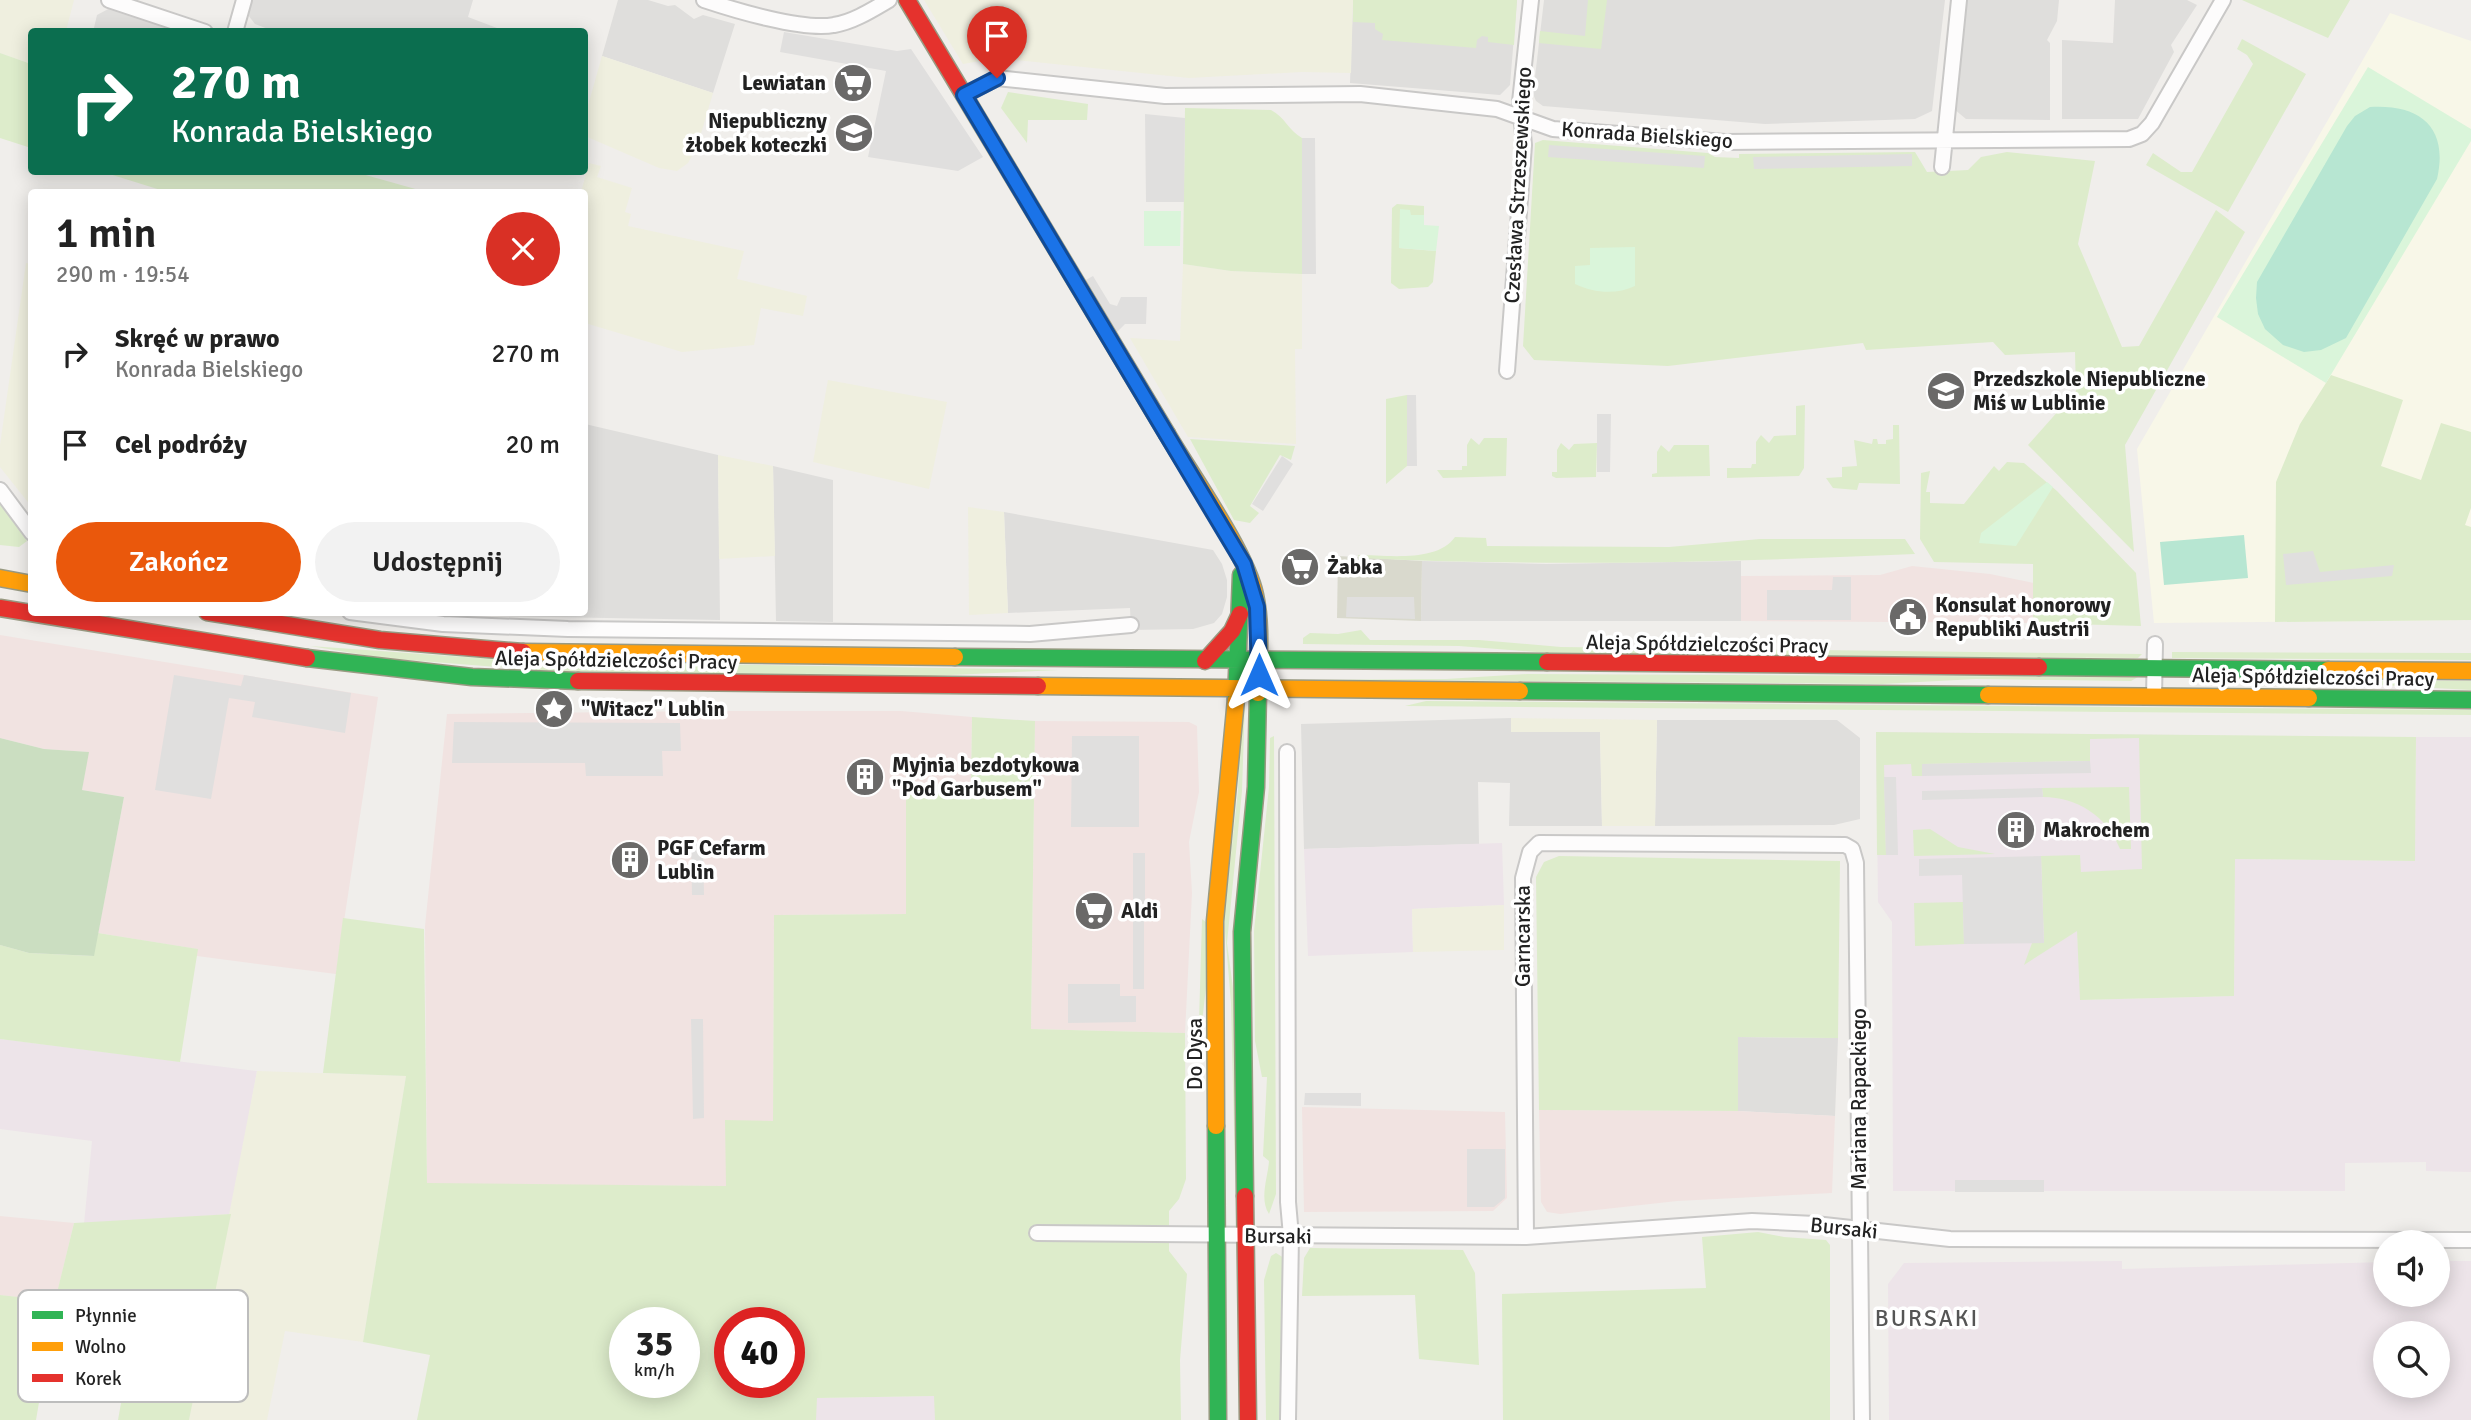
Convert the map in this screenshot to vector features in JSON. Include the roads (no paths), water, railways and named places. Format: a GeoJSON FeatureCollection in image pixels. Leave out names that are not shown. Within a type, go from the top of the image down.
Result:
{"type":"FeatureCollection","features":[{"type":"Feature","properties":{"kind":"main road"},"geometry":{"type":"LineString","coordinates":[[907,0],[1236,550],[1249,573],[1255,594],[1259,661],[1256,787],[1241,932],[1248,1420]]}},
{"type":"Feature","properties":{"kind":"main road"},"geometry":{"type":"LineString","coordinates":[[1236,550],[1242,582],[1237,690]]}},
{"type":"Feature","properties":{"kind":"main road"},"geometry":{"type":"LineString","coordinates":[[0,578],[28,583]]}},
{"type":"Feature","properties":{"kind":"main road","name":"Aleja Spółdzielczości Pracy"},"geometry":{"type":"LineString","coordinates":[[0,607],[28,612]]}},
{"type":"Feature","properties":{"kind":"main road"},"geometry":{"type":"LineString","coordinates":[[1205,661],[1233,631],[1242,610]]}},
{"type":"Feature","properties":{"kind":"main road","name":"Aleja Spółdzielczości Pracy"},"geometry":{"type":"LineString","coordinates":[[55,616],[349,664],[506,680],[1237,690],[2471,700]]}},
{"type":"Feature","properties":{"kind":"main road","name":"Aleja Spółdzielczości Pracy"},"geometry":{"type":"LineString","coordinates":[[233,616],[407,643],[569,653],[2471,671]]}},
{"type":"Feature","properties":{"kind":"main road","name":"Do Dysa"},"geometry":{"type":"LineString","coordinates":[[1218,1420],[1215,921],[1237,690]]}},
{"type":"Feature","properties":{"kind":"street"},"geometry":{"type":"LineString","coordinates":[[109,0],[193,28]]}},
{"type":"Feature","properties":{"kind":"street"},"geometry":{"type":"LineString","coordinates":[[240,28],[244,0]]}},
{"type":"Feature","properties":{"kind":"street"},"geometry":{"type":"LineString","coordinates":[[704,0],[779,19],[826,26],[849,20],[889,0]]}},
{"type":"Feature","properties":{"kind":"street","name":"Czesława Strzeszewskiego"},"geometry":{"type":"LineString","coordinates":[[1507,371],[1524,145],[1520,115],[1531,0]]}},
{"type":"Feature","properties":{"kind":"street"},"geometry":{"type":"LineString","coordinates":[[1942,167],[1959,0]]}},
{"type":"Feature","properties":{"kind":"street","name":"Konrada Bielskiego"},"geometry":{"type":"LineString","coordinates":[[964,95],[997,78],[1165,96],[1360,94],[1497,109],[1520,115],[1541,127],[1553,129],[1725,142],[1945,138],[2129,139],[2142,134],[2152,123],[2223,0]]}},
{"type":"Feature","properties":{"kind":"street"},"geometry":{"type":"LineString","coordinates":[[0,490],[28,528]]}},
{"type":"Feature","properties":{"kind":"street"},"geometry":{"type":"LineString","coordinates":[[381,616],[443,624],[568,629],[1030,634],[1131,625]]}},
{"type":"Feature","properties":{"kind":"street"},"geometry":{"type":"LineString","coordinates":[[568,629],[569,653]]}},
{"type":"Feature","properties":{"kind":"street"},"geometry":{"type":"LineString","coordinates":[[2154,697],[2155,644]]}},
{"type":"Feature","properties":{"kind":"street"},"geometry":{"type":"LineString","coordinates":[[1287,752],[1288,1202],[1291,1236],[1288,1420]]}},
{"type":"Feature","properties":{"kind":"street","name":"Garncarska"},"geometry":{"type":"LineString","coordinates":[[1526,1237],[1523,878],[1530,852],[1539,844],[1845,845],[1852,849],[1856,863]]}},
{"type":"Feature","properties":{"kind":"street","name":"Mariana Rapackiego"},"geometry":{"type":"LineString","coordinates":[[1856,863],[1862,1420]]}},
{"type":"Feature","properties":{"kind":"street","name":"Bursaki"},"geometry":{"type":"LineString","coordinates":[[1037,1233],[1526,1237],[1741,1221],[1781,1222],[1937,1239],[2471,1240]]}},
{"type":"Feature","properties":{"kind":"place","name":"Lewiatan"},"geometry":{"type":"Point","coordinates":[853,83]}},
{"type":"Feature","properties":{"kind":"place","name":"Niepubliczny żłobek koteczki"},"geometry":{"type":"Point","coordinates":[854,133]}},
{"type":"Feature","properties":{"kind":"place","name":"Przedszkole Niepubliczne Miś w Lublinie"},"geometry":{"type":"Point","coordinates":[1946,391]}},
{"type":"Feature","properties":{"kind":"place","name":"Żabka"},"geometry":{"type":"Point","coordinates":[1300,567]}},
{"type":"Feature","properties":{"kind":"place","name":"Konsulat honorowy Republiki Austrii"},"geometry":{"type":"Point","coordinates":[1908,617]}},
{"type":"Feature","properties":{"kind":"place","name":"\"Witacz\" Lublin"},"geometry":{"type":"Point","coordinates":[554,709]}},
{"type":"Feature","properties":{"kind":"place","name":"Myjnia bezdotykowa \"Pod Garbusem\""},"geometry":{"type":"Point","coordinates":[865,777]}},
{"type":"Feature","properties":{"kind":"place","name":"Makrochem"},"geometry":{"type":"Point","coordinates":[2016,830]}},
{"type":"Feature","properties":{"kind":"place","name":"PGF Cefarm Lublin"},"geometry":{"type":"Point","coordinates":[630,860]}},
{"type":"Feature","properties":{"kind":"place","name":"Aldi"},"geometry":{"type":"Point","coordinates":[1094,911]}},
{"type":"Feature","properties":{"kind":"district","name":"BURSAKI"},"geometry":{"type":"Point","coordinates":[1927,1318]}}]}
